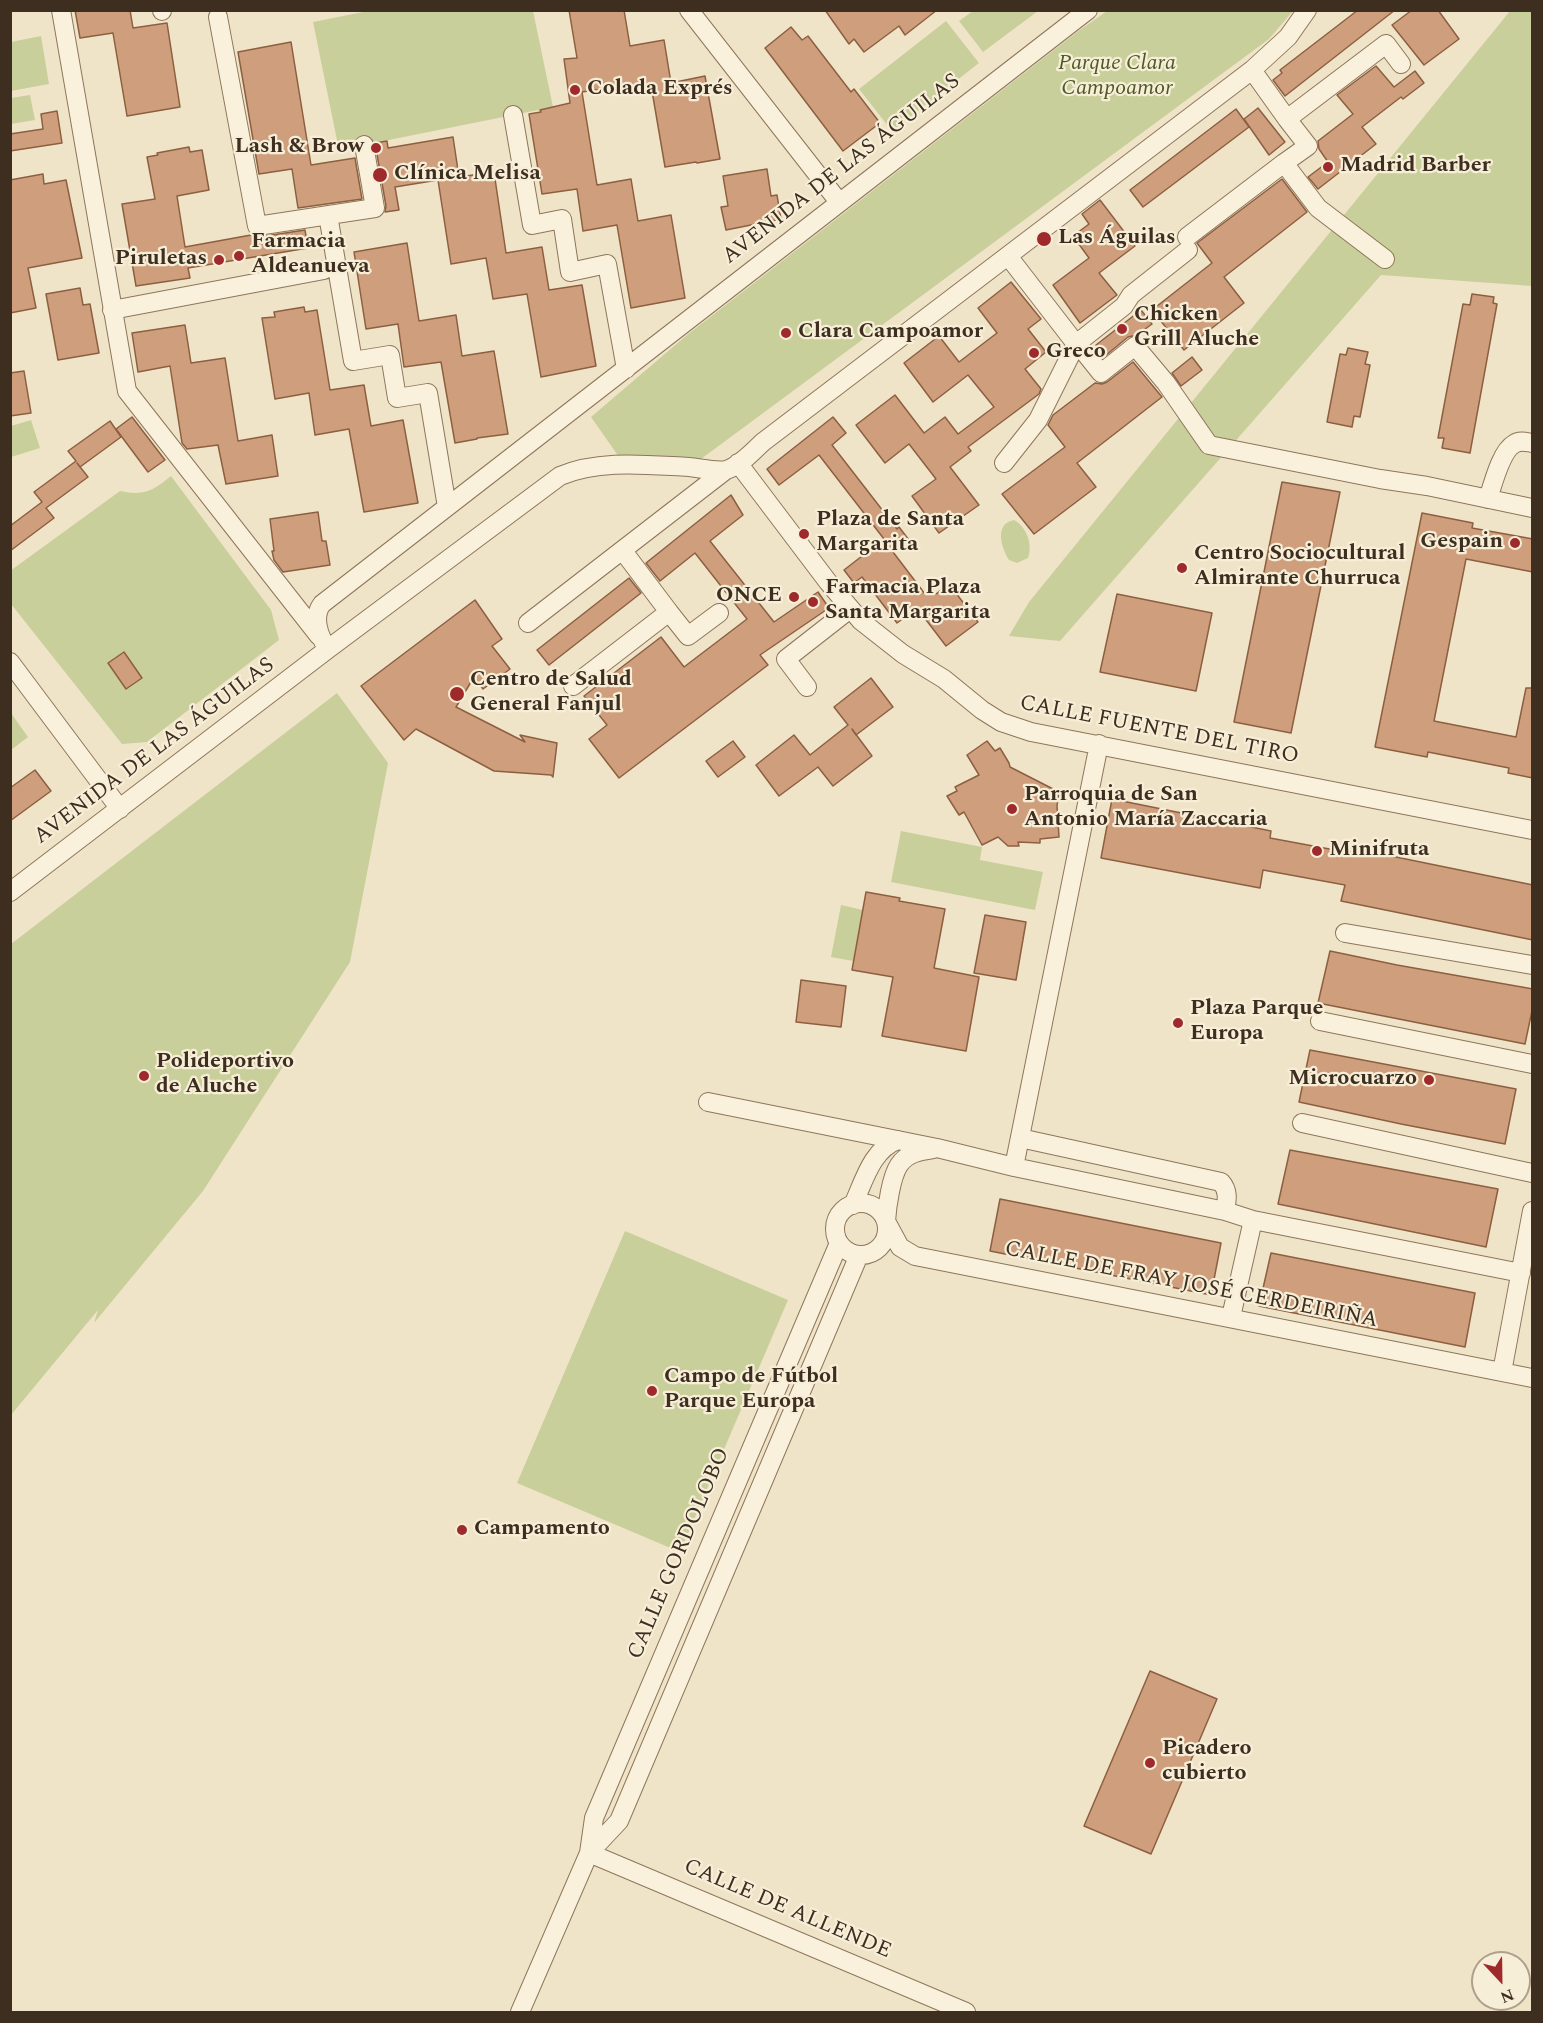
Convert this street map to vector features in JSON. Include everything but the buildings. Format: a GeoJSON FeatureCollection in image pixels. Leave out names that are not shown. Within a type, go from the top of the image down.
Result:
{"type":"FeatureCollection","features":[{"type":"Feature","properties":{"kind":"street"},"geometry":{"type":"LineString","coordinates":[[61,10],[127,391],[325,646]]}},
{"type":"Feature","properties":{"kind":"street"},"geometry":{"type":"LineString","coordinates":[[689,10],[839,202]]}},
{"type":"Feature","properties":{"kind":"street"},"geometry":{"type":"LineString","coordinates":[[528,623],[1252,70],[1287,37],[1306,10]]}},
{"type":"Feature","properties":{"kind":"street","name":"AVENIDA DE LAS ÁGUILAS"},"geometry":{"type":"LineString","coordinates":[[325,646],[318,629],[317,613],[322,604],[1081,13]]}},
{"type":"Feature","properties":{"kind":"street"},"geometry":{"type":"LineString","coordinates":[[218,17],[257,226],[375,208],[364,145]]}},
{"type":"Feature","properties":{"kind":"street"},"geometry":{"type":"LineString","coordinates":[[1287,119],[1386,44],[1401,64]]}},
{"type":"Feature","properties":{"kind":"street"},"geometry":{"type":"LineString","coordinates":[[1004,463],[1038,420],[1081,348],[1124,306],[1131,295],[1188,243],[1284,163],[1308,146],[1252,70]]}},
{"type":"Feature","properties":{"kind":"street"},"geometry":{"type":"LineString","coordinates":[[513,115],[532,225],[562,219],[570,272],[607,264],[626,369]]}},
{"type":"Feature","properties":{"kind":"street"},"geometry":{"type":"LineString","coordinates":[[1284,163],[1318,208],[1385,259]]}},
{"type":"Feature","properties":{"kind":"street"},"geometry":{"type":"LineString","coordinates":[[328,215],[353,361],[390,355],[397,398],[428,393],[447,507]]}},
{"type":"Feature","properties":{"kind":"street"},"geometry":{"type":"LineString","coordinates":[[1008,256],[1101,373],[1135,346],[1166,383],[1209,445],[1533,508]]}},
{"type":"Feature","properties":{"kind":"street"},"geometry":{"type":"LineString","coordinates":[[112,310],[324,270]]}},
{"type":"Feature","properties":{"kind":"street"},"geometry":{"type":"LineString","coordinates":[[1488,499],[1504,455],[1512,444],[1522,441],[1533,443]]}},
{"type":"Feature","properties":{"kind":"street","name":"AVENIDA DE LAS ÁGUILAS"},"geometry":{"type":"LineString","coordinates":[[10,892],[325,646],[560,476],[578,470],[613,466],[732,467]]}},
{"type":"Feature","properties":{"kind":"street","name":"CALLE FUENTE DEL TIRO"},"geometry":{"type":"LineString","coordinates":[[732,467],[861,621],[903,654],[944,679],[982,710],[1001,722],[1031,732],[1533,830]]}},
{"type":"Feature","properties":{"kind":"street"},"geometry":{"type":"LineString","coordinates":[[623,551],[688,636],[719,613]]}},
{"type":"Feature","properties":{"kind":"street"},"geometry":{"type":"LineString","coordinates":[[807,687],[786,659],[850,609]]}},
{"type":"Feature","properties":{"kind":"street"},"geometry":{"type":"LineString","coordinates":[[573,686],[669,612]]}},
{"type":"Feature","properties":{"kind":"street"},"geometry":{"type":"LineString","coordinates":[[10,662],[120,808]]}},
{"type":"Feature","properties":{"kind":"street"},"geometry":{"type":"LineString","coordinates":[[1014,1167],[1099,744]]}},
{"type":"Feature","properties":{"kind":"street"},"geometry":{"type":"LineString","coordinates":[[1345,933],[1533,965]]}},
{"type":"Feature","properties":{"kind":"street"},"geometry":{"type":"LineString","coordinates":[[1320,1021],[1533,1064]]}},
{"type":"Feature","properties":{"kind":"street"},"geometry":{"type":"LineString","coordinates":[[708,1102],[937,1148],[1014,1167],[1226,1211],[1252,1220],[1521,1273]]}},
{"type":"Feature","properties":{"kind":"street"},"geometry":{"type":"LineString","coordinates":[[1302,1123],[1533,1173]]}},
{"type":"Feature","properties":{"kind":"street"},"geometry":{"type":"LineString","coordinates":[[1020,1138],[1221,1182],[1226,1187],[1226,1211]]}},
{"type":"Feature","properties":{"kind":"street"},"geometry":{"type":"LineString","coordinates":[[853,1204],[875,1157],[889,1143],[898,1140]]}},
{"type":"Feature","properties":{"kind":"street"},"geometry":{"type":"LineString","coordinates":[[886,1222],[877,1208],[869,1204],[853,1204],[846,1208],[836,1220],[836,1236],[839,1243],[851,1253],[859,1255],[867,1255],[881,1246],[887,1231],[888,1200],[898,1165],[919,1151],[937,1148]]}},
{"type":"Feature","properties":{"kind":"street"},"geometry":{"type":"LineString","coordinates":[[1502,1372],[1533,1211]]}},
{"type":"Feature","properties":{"kind":"street"},"geometry":{"type":"LineString","coordinates":[[1231,1317],[1252,1220]]}},
{"type":"Feature","properties":{"kind":"street","name":"CALLE DE FRAY JOSÉ CERDEIRIÑA"},"geometry":{"type":"LineString","coordinates":[[886,1222],[900,1247],[915,1256],[1533,1378]]}},
{"type":"Feature","properties":{"kind":"street","name":"CALLE GORDOLOBO"},"geometry":{"type":"LineString","coordinates":[[520,2013],[589,1852],[594,1818],[839,1243]]}},
{"type":"Feature","properties":{"kind":"street","name":"CALLE GORDOLOBO"},"geometry":{"type":"LineString","coordinates":[[589,1852],[619,1821],[859,1255]]}},
{"type":"Feature","properties":{"kind":"street","name":"CALLE DE ALLENDE"},"geometry":{"type":"LineString","coordinates":[[589,1852],[966,2013]]}},
{"type":"Feature","properties":{"kind":"green space"},"geometry":{"type":"Polygon","coordinates":[[[368,11],[533,11],[553,107],[339,150],[313,22],[368,11]]]}},
{"type":"Feature","properties":{"kind":"green space"},"geometry":{"type":"Polygon","coordinates":[[[973,11],[1038,11],[983,52],[959,21],[973,11]]]}},
{"type":"Feature","properties":{"kind":"green space","name":"Parque Clara Campoamor"},"geometry":{"type":"Polygon","coordinates":[[[1107,11],[1293,11],[1269,39],[701,459],[619,457],[591,417],[687,335],[1107,11]]]}},
{"type":"Feature","properties":{"kind":"green space"},"geometry":{"type":"Polygon","coordinates":[[[1510,11],[1532,11],[1532,286],[1381,275],[1060,641],[1009,636],[1029,602],[1510,11]]]}},
{"type":"Feature","properties":{"kind":"green space"},"geometry":{"type":"Polygon","coordinates":[[[946,21],[979,63],[892,131],[859,89],[946,21]]]}},
{"type":"Feature","properties":{"kind":"green space"},"geometry":{"type":"Polygon","coordinates":[[[41,36],[49,84],[11,91],[11,42],[41,36]]]}},
{"type":"Feature","properties":{"kind":"green space"},"geometry":{"type":"Polygon","coordinates":[[[30,95],[35,120],[11,124],[11,98],[30,95]]]}},
{"type":"Feature","properties":{"kind":"green space"},"geometry":{"type":"Polygon","coordinates":[[[31,420],[40,448],[11,457],[11,426],[31,420]]]}},
{"type":"Feature","properties":{"kind":"green space"},"geometry":{"type":"Polygon","coordinates":[[[171,476],[271,610],[279,640],[147,742],[122,744],[11,604],[10,571],[120,491],[136,493],[148,491],[171,476]]]}},
{"type":"Feature","properties":{"kind":"green space"},"geometry":{"type":"Polygon","coordinates":[[[1014,520],[1019,523],[1028,537],[1030,548],[1028,558],[1017,563],[1009,560],[1001,537],[1004,526],[1014,520]]]}},
{"type":"Feature","properties":{"kind":"green space","name":"Polideportivo de Aluche"},"geometry":{"type":"Polygon","coordinates":[[[337,693],[388,763],[350,962],[203,1191],[94,1323],[98,1310],[11,1415],[11,944],[337,693]]]}},
{"type":"Feature","properties":{"kind":"green space"},"geometry":{"type":"Polygon","coordinates":[[[11,713],[28,737],[10,750],[11,713]]]}},
{"type":"Feature","properties":{"kind":"green space"},"geometry":{"type":"Polygon","coordinates":[[[901,831],[982,847],[980,860],[1043,872],[1035,910],[891,882],[901,831]]]}},
{"type":"Feature","properties":{"kind":"green space"},"geometry":{"type":"Polygon","coordinates":[[[841,905],[863,910],[853,961],[831,957],[841,905]]]}},
{"type":"Feature","properties":{"kind":"green space","name":"Campo de Fútbol Parque Europa"},"geometry":{"type":"Polygon","coordinates":[[[625,1231],[788,1300],[680,1552],[517,1483],[625,1231]]]}},
{"type":"Feature","properties":{"kind":"place","name":"Colada Exprés"},"geometry":{"type":"Point","coordinates":[575,90]}},
{"type":"Feature","properties":{"kind":"place","name":"Lash & Brow"},"geometry":{"type":"Point","coordinates":[376,148]}},
{"type":"Feature","properties":{"kind":"place","name":"Madrid Barber"},"geometry":{"type":"Point","coordinates":[1328,167]}},
{"type":"Feature","properties":{"kind":"place","name":"Clínica Melisa"},"geometry":{"type":"Point","coordinates":[380,175]}},
{"type":"Feature","properties":{"kind":"place","name":"Las Águilas"},"geometry":{"type":"Point","coordinates":[1044,239]}},
{"type":"Feature","properties":{"kind":"place","name":"Farmacia Aldeanueva"},"geometry":{"type":"Point","coordinates":[239,256]}},
{"type":"Feature","properties":{"kind":"place","name":"Piruletas"},"geometry":{"type":"Point","coordinates":[219,260]}},
{"type":"Feature","properties":{"kind":"place","name":"Chicken Grill Aluche"},"geometry":{"type":"Point","coordinates":[1122,329]}},
{"type":"Feature","properties":{"kind":"place","name":"Clara Campoamor"},"geometry":{"type":"Point","coordinates":[786,333]}},
{"type":"Feature","properties":{"kind":"place","name":"Greco"},"geometry":{"type":"Point","coordinates":[1034,353]}},
{"type":"Feature","properties":{"kind":"place","name":"Plaza de Santa Margarita"},"geometry":{"type":"Point","coordinates":[804,534]}},
{"type":"Feature","properties":{"kind":"place","name":"Gespain"},"geometry":{"type":"Point","coordinates":[1515,543]}},
{"type":"Feature","properties":{"kind":"place","name":"Centro Sociocultural Almirante Churruca"},"geometry":{"type":"Point","coordinates":[1182,568]}},
{"type":"Feature","properties":{"kind":"place","name":"ONCE"},"geometry":{"type":"Point","coordinates":[794,597]}},
{"type":"Feature","properties":{"kind":"place","name":"Farmacia Plaza Santa Margarita"},"geometry":{"type":"Point","coordinates":[813,602]}},
{"type":"Feature","properties":{"kind":"place","name":"Centro de Salud General Fanjul"},"geometry":{"type":"Point","coordinates":[457,694]}},
{"type":"Feature","properties":{"kind":"place","name":"Parroquia de San Antonio María Zaccaria"},"geometry":{"type":"Point","coordinates":[1012,809]}},
{"type":"Feature","properties":{"kind":"place","name":"Minifruta"},"geometry":{"type":"Point","coordinates":[1317,851]}},
{"type":"Feature","properties":{"kind":"place","name":"Plaza Parque Europa"},"geometry":{"type":"Point","coordinates":[1178,1023]}},
{"type":"Feature","properties":{"kind":"place","name":"Polideportivo de Aluche"},"geometry":{"type":"Point","coordinates":[144,1076]}},
{"type":"Feature","properties":{"kind":"place","name":"Microcuarzo"},"geometry":{"type":"Point","coordinates":[1429,1080]}},
{"type":"Feature","properties":{"kind":"place","name":"Campo de Fútbol Parque Europa"},"geometry":{"type":"Point","coordinates":[652,1391]}},
{"type":"Feature","properties":{"kind":"place","name":"Campamento"},"geometry":{"type":"Point","coordinates":[462,1530]}},
{"type":"Feature","properties":{"kind":"place","name":"Picadero cubierto"},"geometry":{"type":"Point","coordinates":[1150,1763]}}]}
